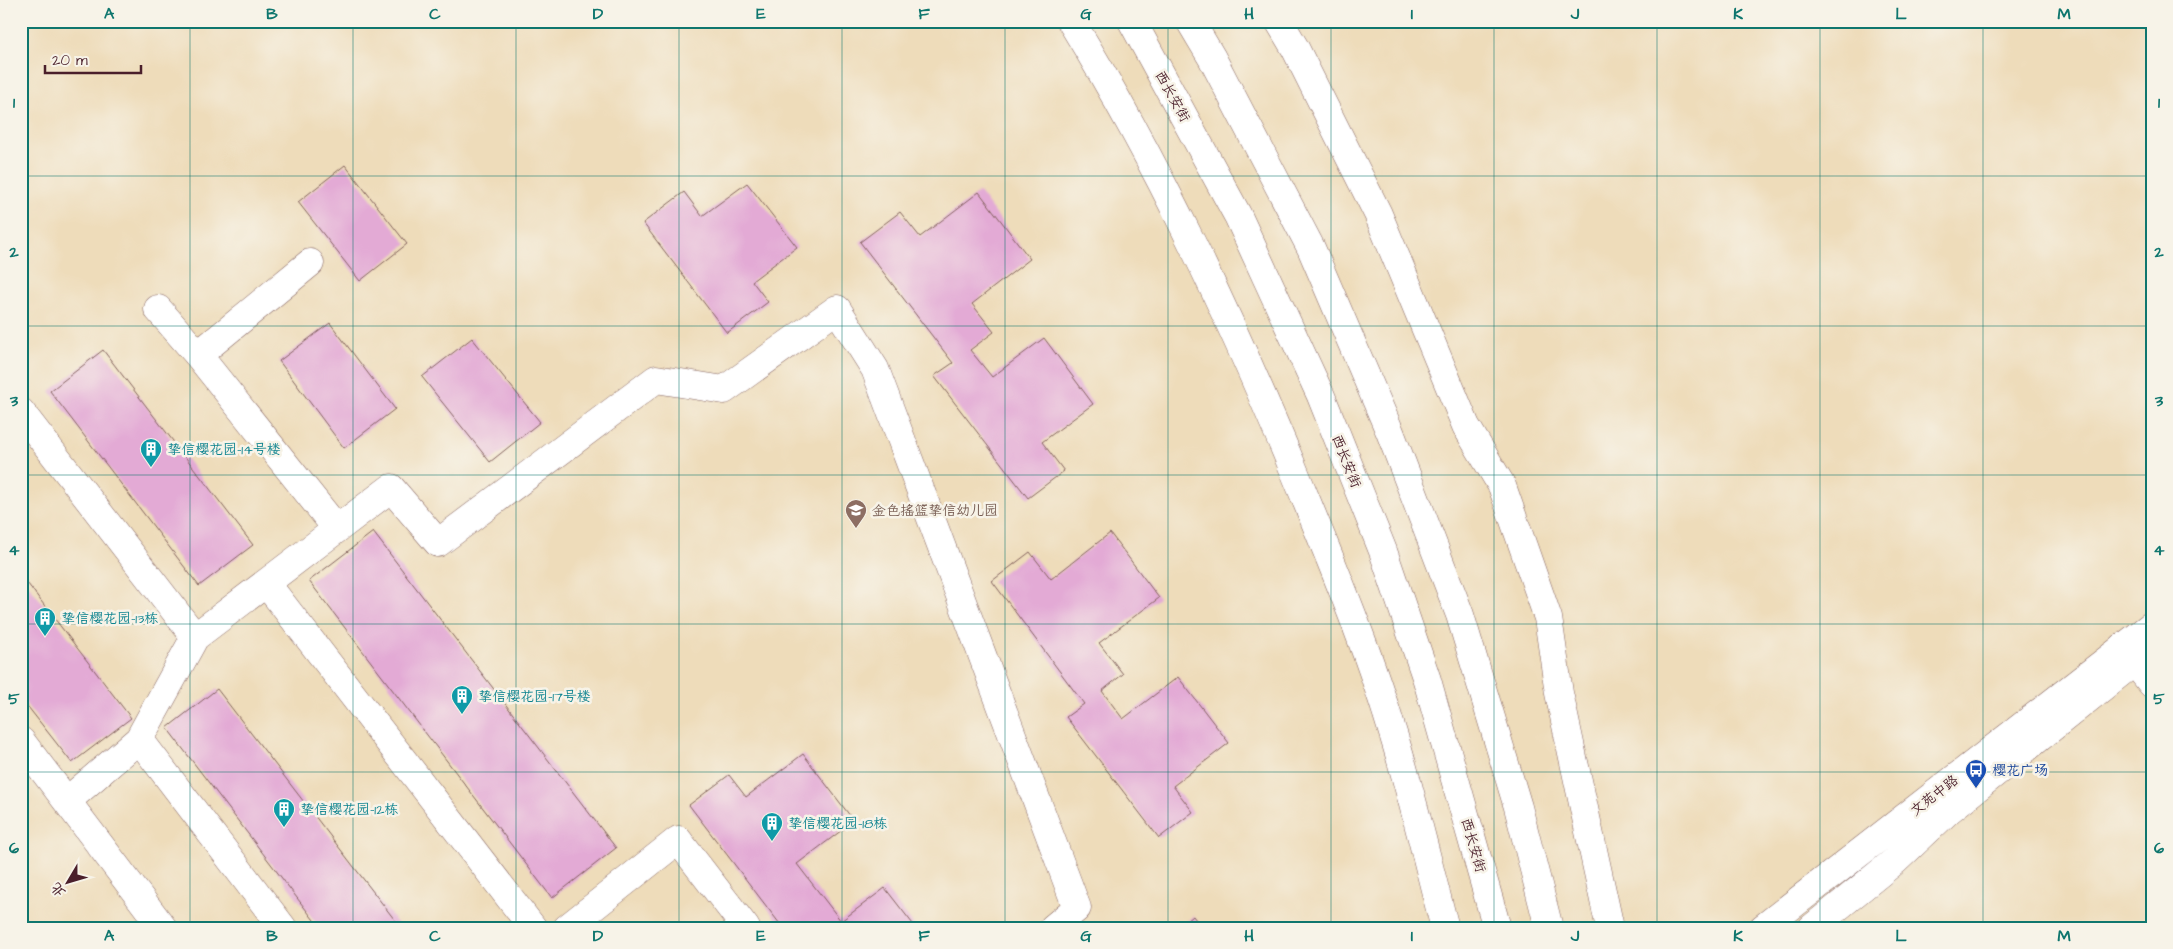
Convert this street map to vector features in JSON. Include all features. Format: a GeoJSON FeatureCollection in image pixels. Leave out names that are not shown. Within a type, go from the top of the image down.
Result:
{"type":"FeatureCollection","features":[{"type":"Feature","properties":{"kind":"street"},"geometry":{"type":"LineString","coordinates":[[1071,21],[1107,79],[1180,216],[1248,362],[1339,580],[1391,727],[1445,928]]}},
{"type":"Feature","properties":{"kind":"street","name":"西长安街"},"geometry":{"type":"LineString","coordinates":[[1132,21],[1238,216],[1321,396],[1372,524],[1427,680],[1497,928]]}},
{"type":"Feature","properties":{"kind":"street"},"geometry":{"type":"LineString","coordinates":[[1190,21],[1212,58],[1311,248],[1390,432],[1460,615],[1518,807],[1549,928]]}},
{"type":"Feature","properties":{"kind":"street"},"geometry":{"type":"LineString","coordinates":[[1279,21],[1295,48],[1378,214],[1466,426],[1502,486],[1548,618],[1559,693],[1610,928]]}},
{"type":"Feature","properties":{"kind":"street"},"geometry":{"type":"LineString","coordinates":[[198,355],[310,263]]}},
{"type":"Feature","properties":{"kind":"street"},"geometry":{"type":"LineString","coordinates":[[158,309],[198,355],[337,529]]}},
{"type":"Feature","properties":{"kind":"street"},"geometry":{"type":"LineString","coordinates":[[67,801],[139,739],[195,637],[391,488],[438,542],[656,379],[724,390],[837,309],[875,369],[1076,908],[1053,928]]}},
{"type":"Feature","properties":{"kind":"street"},"geometry":{"type":"LineString","coordinates":[[21,412],[195,637]]}},
{"type":"Feature","properties":{"kind":"street"},"geometry":{"type":"LineString","coordinates":[[266,583],[533,928]]}},
{"type":"Feature","properties":{"kind":"street","name":"文苑中路"},"geometry":{"type":"LineString","coordinates":[[1812,928],[1896,860],[1949,810],[2136,653],[2152,625]]}},
{"type":"Feature","properties":{"kind":"street"},"geometry":{"type":"LineString","coordinates":[[2136,653],[2152,684]]}},
{"type":"Feature","properties":{"kind":"street","name":"文苑中路"},"geometry":{"type":"LineString","coordinates":[[1763,928],[2136,653]]}},
{"type":"Feature","properties":{"kind":"street"},"geometry":{"type":"LineString","coordinates":[[139,739],[283,928]]}},
{"type":"Feature","properties":{"kind":"street"},"geometry":{"type":"LineString","coordinates":[[21,741],[163,928]]}},
{"type":"Feature","properties":{"kind":"street"},"geometry":{"type":"LineString","coordinates":[[567,928],[678,840],[746,928]]}},
{"type":"Feature","properties":{"kind":"building"},"geometry":{"type":"Polygon","coordinates":[[[345,165],[407,244],[360,281],[298,202],[345,165]]]}},
{"type":"Feature","properties":{"kind":"building"},"geometry":{"type":"Polygon","coordinates":[[[747,183],[797,247],[752,281],[768,302],[727,333],[643,223],[684,192],[702,216],[747,183]]]}},
{"type":"Feature","properties":{"kind":"building"},"geometry":{"type":"Polygon","coordinates":[[[979,192],[1030,259],[972,304],[994,332],[970,350],[992,377],[1044,338],[1093,404],[1042,442],[1064,471],[1028,498],[934,376],[953,363],[860,242],[900,212],[920,237],[979,192]]]}},
{"type":"Feature","properties":{"kind":"building"},"geometry":{"type":"Polygon","coordinates":[[[330,323],[395,409],[344,448],[279,361],[330,323]]]}},
{"type":"Feature","properties":{"kind":"building"},"geometry":{"type":"Polygon","coordinates":[[[472,338],[540,422],[490,462],[422,377],[472,338]]]}},
{"type":"Feature","properties":{"kind":"building","name":"挚信樱花园-14号楼"},"geometry":{"type":"Polygon","coordinates":[[[103,350],[253,545],[199,586],[50,391],[103,350]]]}},
{"type":"Feature","properties":{"kind":"building","name":"挚信樱花园-17号楼"},"geometry":{"type":"Polygon","coordinates":[[[373,532],[616,848],[552,898],[309,581],[373,532]]]}},
{"type":"Feature","properties":{"kind":"building"},"geometry":{"type":"Polygon","coordinates":[[[1110,533],[1159,598],[1099,643],[1123,674],[1102,691],[1123,719],[1178,677],[1229,743],[1173,786],[1193,812],[1159,838],[1066,717],[1084,704],[992,581],[1030,552],[1051,579],[1110,533]]]}},
{"type":"Feature","properties":{"kind":"building","name":"挚信樱花园-13栋"},"geometry":{"type":"Polygon","coordinates":[[[21,575],[131,718],[72,763],[21,698],[21,575]]]}},
{"type":"Feature","properties":{"kind":"building","name":"挚信樱花园-12栋"},"geometry":{"type":"Polygon","coordinates":[[[217,689],[401,928],[320,928],[167,728],[217,689]]]}},
{"type":"Feature","properties":{"kind":"building","name":"挚信樱花园-18栋"},"geometry":{"type":"Polygon","coordinates":[[[803,754],[854,821],[797,864],[841,921],[885,888],[916,928],[783,928],[689,805],[729,775],[746,797],[803,754]]]}},
{"type":"Feature","properties":{"kind":"building"},"geometry":{"type":"Polygon","coordinates":[[[1193,916],[1202,928],[1179,928],[1193,916]]]}},
{"type":"Feature","properties":{"kind":"place","name":"挚信樱花园-14号楼"},"geometry":{"type":"Point","coordinates":[151,468]}},
{"type":"Feature","properties":{"kind":"place","name":"金色摇篮挚信幼儿园"},"geometry":{"type":"Point","coordinates":[856,529]}},
{"type":"Feature","properties":{"kind":"place","name":"挚信樱花园-13栋"},"geometry":{"type":"Point","coordinates":[45,637]}},
{"type":"Feature","properties":{"kind":"place","name":"挚信樱花园-17号楼"},"geometry":{"type":"Point","coordinates":[462,715]}},
{"type":"Feature","properties":{"kind":"place","name":"樱花广场"},"geometry":{"type":"Point","coordinates":[1976,789]}},
{"type":"Feature","properties":{"kind":"place","name":"挚信樱花园-12栋"},"geometry":{"type":"Point","coordinates":[284,828]}},
{"type":"Feature","properties":{"kind":"place","name":"挚信樱花园-18栋"},"geometry":{"type":"Point","coordinates":[772,842]}}]}
